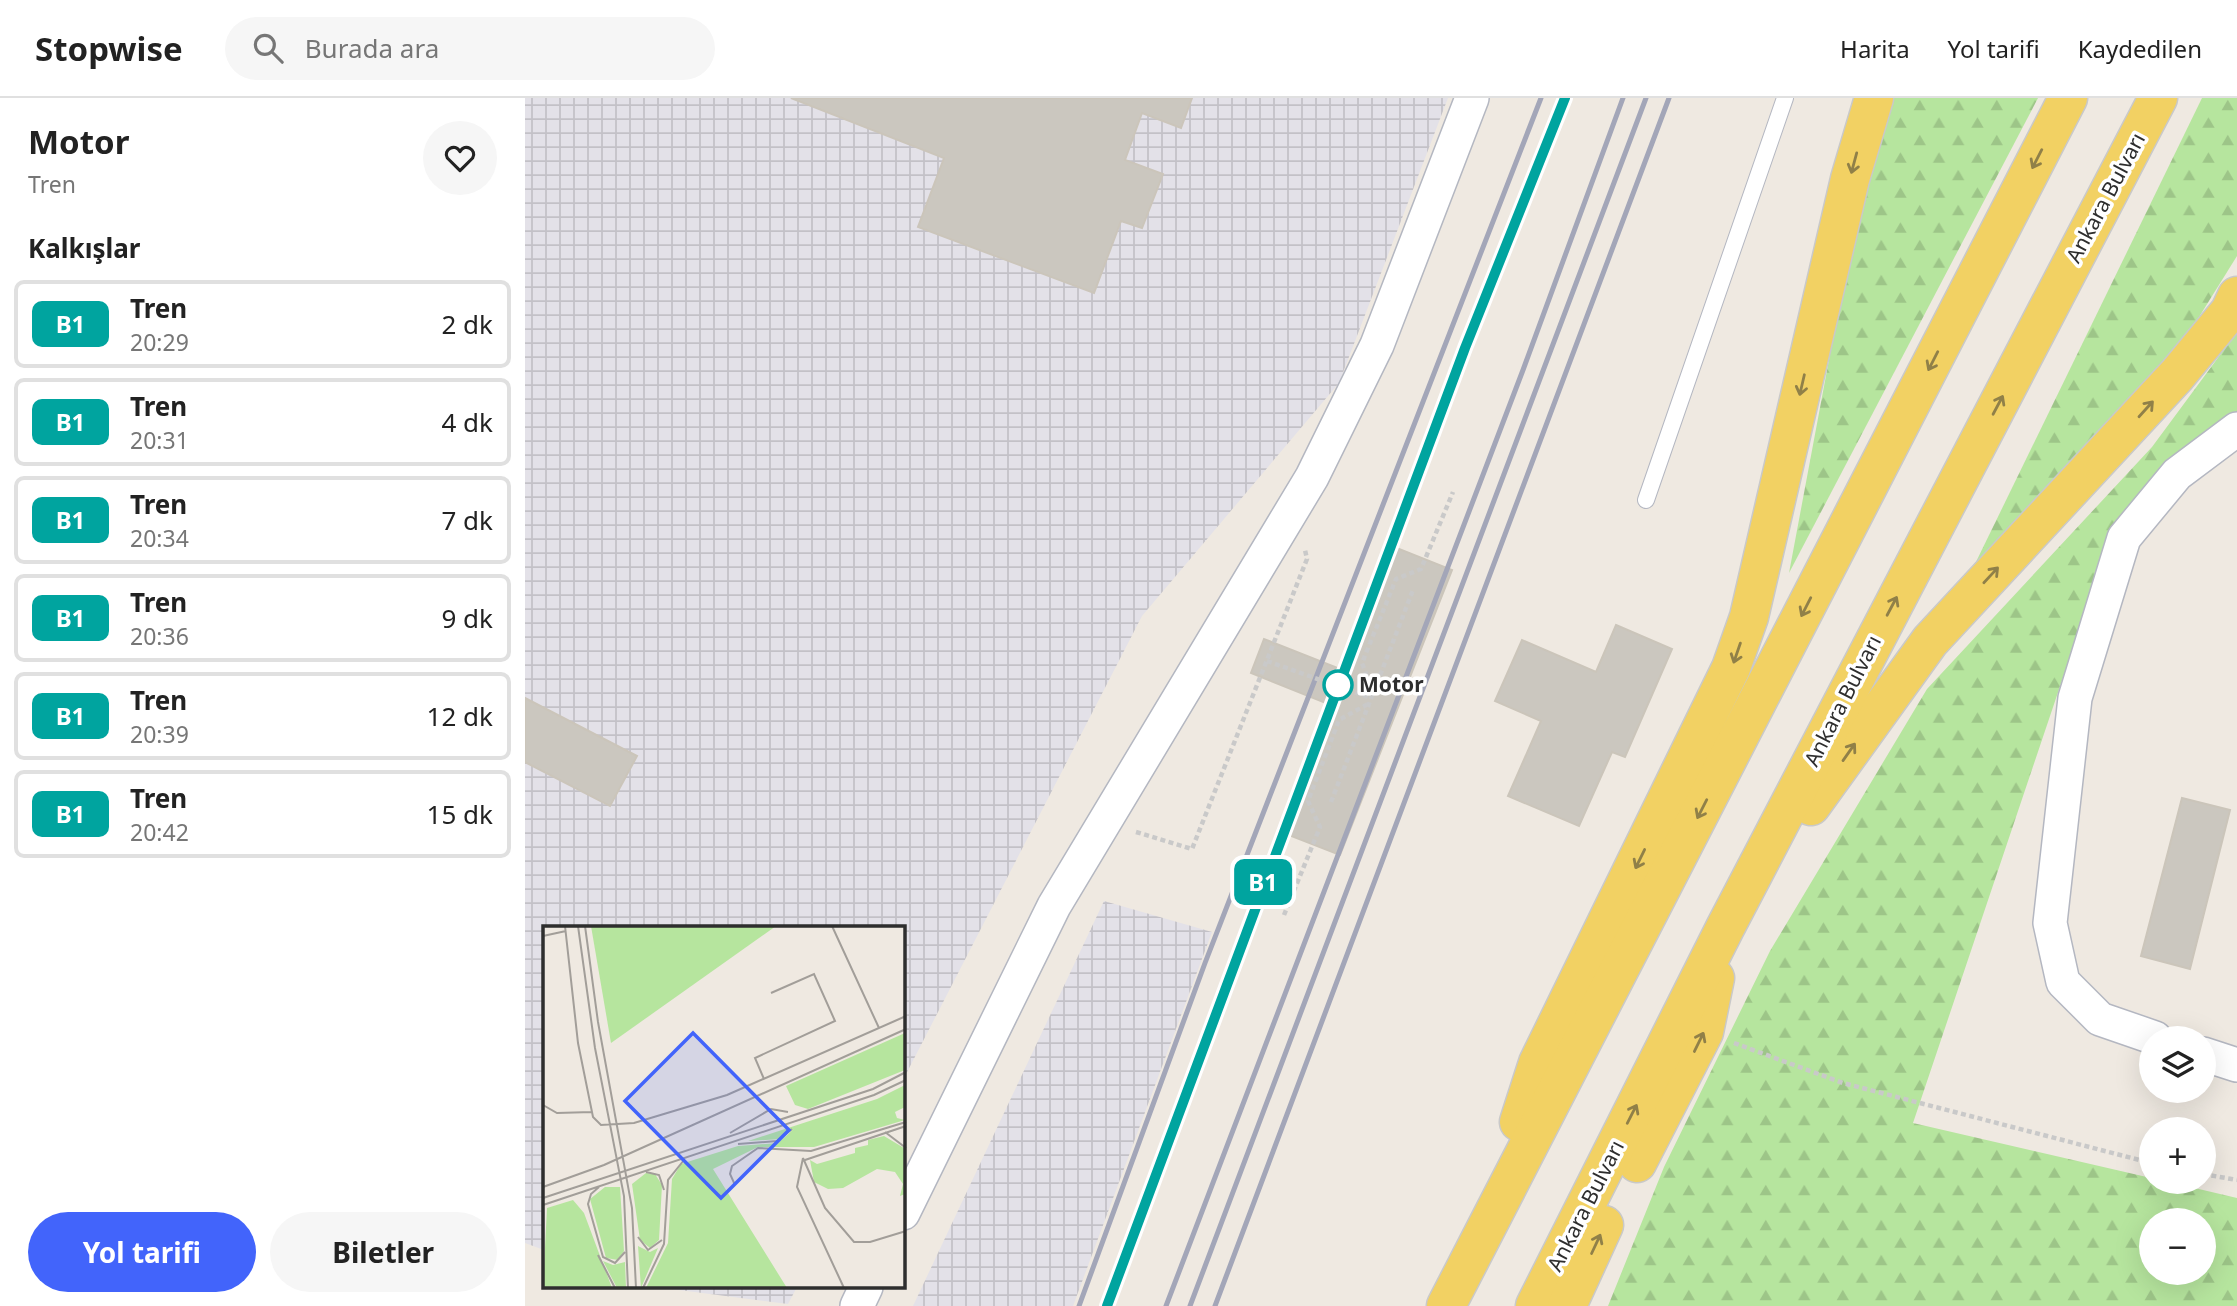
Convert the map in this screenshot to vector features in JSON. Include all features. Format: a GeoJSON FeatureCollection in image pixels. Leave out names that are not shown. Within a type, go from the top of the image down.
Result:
{"type":"FeatureCollection","features":[{"type":"Feature","properties":{"kind":"main road"},"geometry":{"type":"LineString","coordinates":[[1483,1233],[1538,1063],[1731,668],[1749,617],[1850,179],[1874,98]]}},
{"type":"Feature","properties":{"kind":"main road"},"geometry":{"type":"LineString","coordinates":[[1446,1306],[2068,98]]}},
{"type":"Feature","properties":{"kind":"main road","name":"Ankara Bulvarı"},"geometry":{"type":"LineString","coordinates":[[1535,1306],[1725,928],[2158,98]]}},
{"type":"Feature","properties":{"kind":"main road"},"geometry":{"type":"LineString","coordinates":[[1567,1306],[1606,1221],[1704,1032],[1725,928],[1930,641],[2177,376],[2230,311],[2237,296]]}},
{"type":"Feature","properties":{"kind":"street"},"geometry":{"type":"LineString","coordinates":[[905,1209],[1054,906],[1312,477],[1377,345],[1472,98]]}},
{"type":"Feature","properties":{"kind":"street"},"geometry":{"type":"LineString","coordinates":[[2139,1032],[2100,1019],[2063,982],[2050,923],[2075,698],[2124,538],[2177,474],[2237,429]]}},
{"type":"Feature","properties":{"kind":"street"},"geometry":{"type":"LineString","coordinates":[[2216,1058],[2237,1065]]}},
{"type":"Feature","properties":{"kind":"street"},"geometry":{"type":"LineString","coordinates":[[857,1306],[866,1288]]}},
{"type":"Feature","properties":{"kind":"lane"},"geometry":{"type":"LineString","coordinates":[[1646,500],[1785,98]]}},
{"type":"Feature","properties":{"kind":"path"},"geometry":{"type":"LineString","coordinates":[[1373,692],[1362,663],[1396,579],[1421,569],[1453,492]]}},
{"type":"Feature","properties":{"kind":"path"},"geometry":{"type":"LineString","coordinates":[[1104,821],[1192,849],[1307,559]]}},
{"type":"Feature","properties":{"kind":"path"},"geometry":{"type":"LineString","coordinates":[[1331,802],[1413,590]]}},
{"type":"Feature","properties":{"kind":"path"},"geometry":{"type":"LineString","coordinates":[[1267,661],[1371,698]]}},
{"type":"Feature","properties":{"kind":"path"},"geometry":{"type":"LineString","coordinates":[[1284,915],[1320,827],[1308,801],[1339,720],[1368,704]]}},
{"type":"Feature","properties":{"kind":"path"},"geometry":{"type":"LineString","coordinates":[[1704,1032],[1843,1083],[2139,1160]]}},
{"type":"Feature","properties":{"kind":"path"},"geometry":{"type":"LineString","coordinates":[[2216,1176],[2237,1180]]}},
{"type":"Feature","properties":{"kind":"shaded area"},"geometry":{"type":"Polygon","coordinates":[[[525,98],[1448,98],[1339,383],[1142,616],[905,1076],[905,926],[543,926],[543,1250],[525,1243],[525,98]]]}},
{"type":"Feature","properties":{"kind":"shaded area"},"geometry":{"type":"Polygon","coordinates":[[[1104,901],[1212,932],[1073,1306],[913,1306],[1104,901]]]}},
{"type":"Feature","properties":{"kind":"shaded area"},"geometry":{"type":"Polygon","coordinates":[[[664,1288],[796,1288],[788,1304],[664,1288]]]}},
{"type":"Feature","properties":{"kind":"green space"},"geometry":{"type":"Polygon","coordinates":[[[1893,98],[2038,98],[1789,573],[1840,301],[1885,110],[1893,98]]]}},
{"type":"Feature","properties":{"kind":"green space"},"geometry":{"type":"Polygon","coordinates":[[[2202,98],[2237,98],[2237,256],[2199,317],[2112,424],[1973,568],[2202,98]]]}},
{"type":"Feature","properties":{"kind":"green space"},"geometry":{"type":"Polygon","coordinates":[[[2237,332],[2237,420],[2114,526],[1913,1123],[2139,1175],[2139,1194],[2216,1193],[2237,1198],[2237,1306],[1608,1306],[1664,1167],[1770,951],[1927,689],[2152,447],[2237,332]]]}},
{"type":"Feature","properties":{"kind":"building"},"geometry":{"type":"Polygon","coordinates":[[[791,98],[1192,98],[1181,128],[1142,113],[1125,160],[1163,174],[1142,228],[1121,221],[1094,293],[918,227],[944,158],[791,98]]]}},
{"type":"Feature","properties":{"kind":"building"},"geometry":{"type":"Polygon","coordinates":[[[1394,547],[1452,570],[1340,855],[1281,832],[1331,705],[1251,673],[1264,639],[1345,671],[1394,547]]]}},
{"type":"Feature","properties":{"kind":"building"},"geometry":{"type":"Polygon","coordinates":[[[1616,625],[1672,649],[1625,757],[1612,752],[1579,826],[1508,796],[1541,721],[1495,701],[1522,640],[1596,672],[1616,625]]]}},
{"type":"Feature","properties":{"kind":"building"},"geometry":{"type":"Polygon","coordinates":[[[525,698],[637,756],[610,806],[525,762],[525,698]]]}},
{"type":"Feature","properties":{"kind":"building"},"geometry":{"type":"Polygon","coordinates":[[[2182,798],[2230,810],[2190,969],[2141,956],[2182,798]]]}},
{"type":"Feature","properties":{"kind":"railway"},"geometry":{"type":"LineString","coordinates":[[1079,1306],[1205,963],[1541,98]]}},
{"type":"Feature","properties":{"kind":"railway"},"geometry":{"type":"LineString","coordinates":[[1107,1306],[1465,348],[1565,98]]}},
{"type":"Feature","properties":{"kind":"railway"},"geometry":{"type":"LineString","coordinates":[[1166,1306],[1523,370],[1623,98]]}},
{"type":"Feature","properties":{"kind":"railway"},"geometry":{"type":"LineString","coordinates":[[1190,1306],[1646,98]]}},
{"type":"Feature","properties":{"kind":"railway"},"geometry":{"type":"LineString","coordinates":[[1215,1306],[1669,98]]}},
{"type":"Feature","properties":{"kind":"train","name":"B1"},"geometry":{"type":"LineString","coordinates":[[1107,1306],[1229,972],[1465,348],[1565,98]]}},
{"type":"Feature","properties":{"kind":"place","name":"Motor"},"geometry":{"type":"Point","coordinates":[1338,685]}}]}
